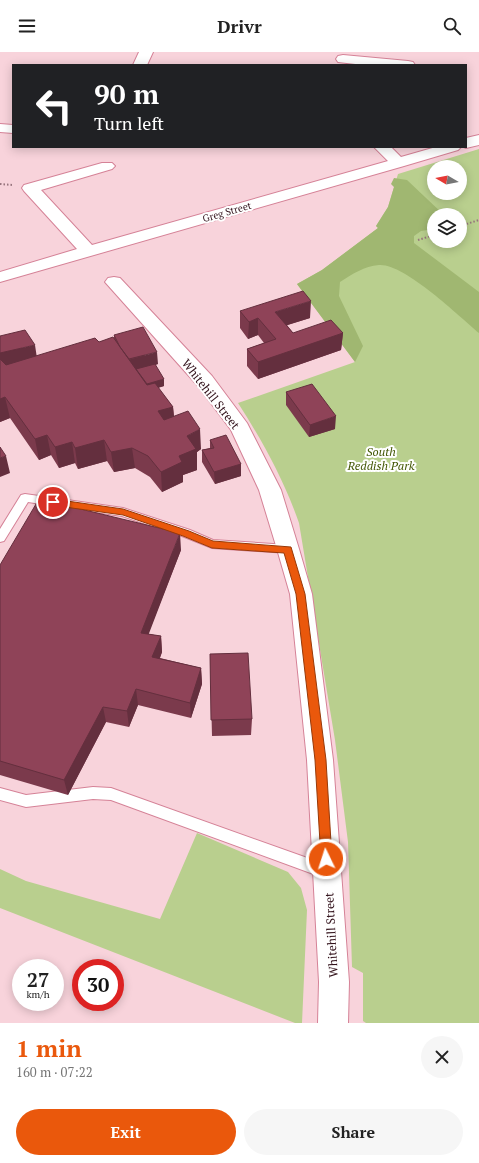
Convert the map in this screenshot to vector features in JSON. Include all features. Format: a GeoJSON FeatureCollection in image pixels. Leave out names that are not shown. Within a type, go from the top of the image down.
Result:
{"type":"FeatureCollection","features":[{"type":"Feature","properties":{"kind":"street"},"geometry":{"type":"LineString","coordinates":[[140,64],[146,52]]}},
{"type":"Feature","properties":{"kind":"street"},"geometry":{"type":"LineString","coordinates":[[343,59],[397,64]]}},
{"type":"Feature","properties":{"kind":"street"},"geometry":{"type":"LineString","coordinates":[[0,128],[12,129]]}},
{"type":"Feature","properties":{"kind":"street"},"geometry":{"type":"LineString","coordinates":[[467,143],[479,140]]}},
{"type":"Feature","properties":{"kind":"street"},"geometry":{"type":"LineString","coordinates":[[383,148],[399,163]]}},
{"type":"Feature","properties":{"kind":"street","name":"Greg Street"},"geometry":{"type":"LineString","coordinates":[[0,277],[450,148]]}},
{"type":"Feature","properties":{"kind":"street"},"geometry":{"type":"LineString","coordinates":[[89,252],[30,188],[107,166]]}},
{"type":"Feature","properties":{"kind":"street","name":"Whitehill Street"},"geometry":{"type":"LineString","coordinates":[[114,282],[204,381],[240,428],[270,490],[288,549],[301,594],[320,760],[334,982],[333,1023]]}},
{"type":"Feature","properties":{"kind":"lane"},"geometry":{"type":"LineString","coordinates":[[0,538],[25,498],[123,512],[186,533],[212,544],[288,549]]}},
{"type":"Feature","properties":{"kind":"lane"},"geometry":{"type":"LineString","coordinates":[[0,794],[26,801],[93,794],[111,794],[327,873]]}},
{"type":"Feature","properties":{"kind":"path"},"geometry":{"type":"LineString","coordinates":[[467,224],[479,220]]}},
{"type":"Feature","properties":{"kind":"path"},"geometry":{"type":"LineString","coordinates":[[418,240],[427,237]]}},
{"type":"Feature","properties":{"kind":"green space","name":"South Reddish Park"},"geometry":{"type":"Polygon","coordinates":[[[479,149],[479,1023],[366,1023],[363,1021],[363,973],[352,967],[348,842],[335,740],[299,523],[287,492],[272,462],[238,403],[355,362],[297,284],[322,270],[378,228],[376,226],[388,207],[398,174],[427,165],[427,200],[467,200],[467,160],[443,160],[479,149]]]}},
{"type":"Feature","properties":{"kind":"green space"},"geometry":{"type":"Polygon","coordinates":[[[394,178],[407,180],[437,208],[427,208],[427,230],[421,231],[414,236],[414,243],[479,292],[479,333],[445,303],[402,272],[390,267],[379,265],[368,267],[340,282],[339,296],[363,346],[355,362],[297,284],[322,270],[378,228],[376,226],[388,207],[394,187],[391,184],[394,178]]]}},
{"type":"Feature","properties":{"kind":"green space"},"geometry":{"type":"Polygon","coordinates":[[[197,833],[288,872],[301,888],[307,910],[302,1023],[295,1023],[0,908],[0,869],[26,881],[160,919],[197,833]]]}},
{"type":"Feature","properties":{"kind":"building"},"geometry":{"type":"Polygon","coordinates":[[[303,291],[311,301],[275,312],[293,333],[331,320],[343,333],[258,362],[247,349],[276,339],[258,318],[249,322],[240,311],[303,291]]]}},
{"type":"Feature","properties":{"kind":"building"},"geometry":{"type":"Polygon","coordinates":[[[143,327],[157,352],[129,359],[120,347],[114,335],[143,327]]]}},
{"type":"Feature","properties":{"kind":"building"},"geometry":{"type":"Polygon","coordinates":[[[25,330],[35,345],[0,353],[0,336],[25,330]]]}},
{"type":"Feature","properties":{"kind":"building"},"geometry":{"type":"Polygon","coordinates":[[[113,337],[147,385],[155,383],[173,407],[158,411],[164,420],[188,411],[200,429],[187,436],[196,449],[179,456],[182,462],[161,472],[148,456],[132,448],[111,452],[104,440],[75,448],[72,442],[55,447],[47,435],[35,439],[5,397],[0,399],[0,359],[6,365],[95,338],[99,342],[113,337]]]}},
{"type":"Feature","properties":{"kind":"building"},"geometry":{"type":"Polygon","coordinates":[[[155,364],[164,379],[147,384],[136,369],[155,364]]]}},
{"type":"Feature","properties":{"kind":"building"},"geometry":{"type":"Polygon","coordinates":[[[312,384],[336,416],[310,425],[286,392],[312,384]]]}},
{"type":"Feature","properties":{"kind":"building"},"geometry":{"type":"Polygon","coordinates":[[[226,435],[241,464],[214,472],[202,450],[214,448],[210,440],[226,435]]]}},
{"type":"Feature","properties":{"kind":"building"},"geometry":{"type":"Polygon","coordinates":[[[0,447],[6,456],[0,458],[0,447]]]}},
{"type":"Feature","properties":{"kind":"building"},"geometry":{"type":"Polygon","coordinates":[[[39,499],[180,533],[141,633],[161,636],[152,657],[201,668],[190,703],[136,689],[127,711],[103,707],[64,780],[0,761],[0,565],[39,499]]]}},
{"type":"Feature","properties":{"kind":"building"},"geometry":{"type":"Polygon","coordinates":[[[248,653],[252,719],[211,720],[210,654],[248,653]]]}},
{"type":"Feature","properties":{"kind":"route"},"geometry":{"type":"LineString","coordinates":[[53,502],[123,512],[186,533],[212,544],[223,546],[288,549],[301,594],[320,760],[326,859]]}}]}
